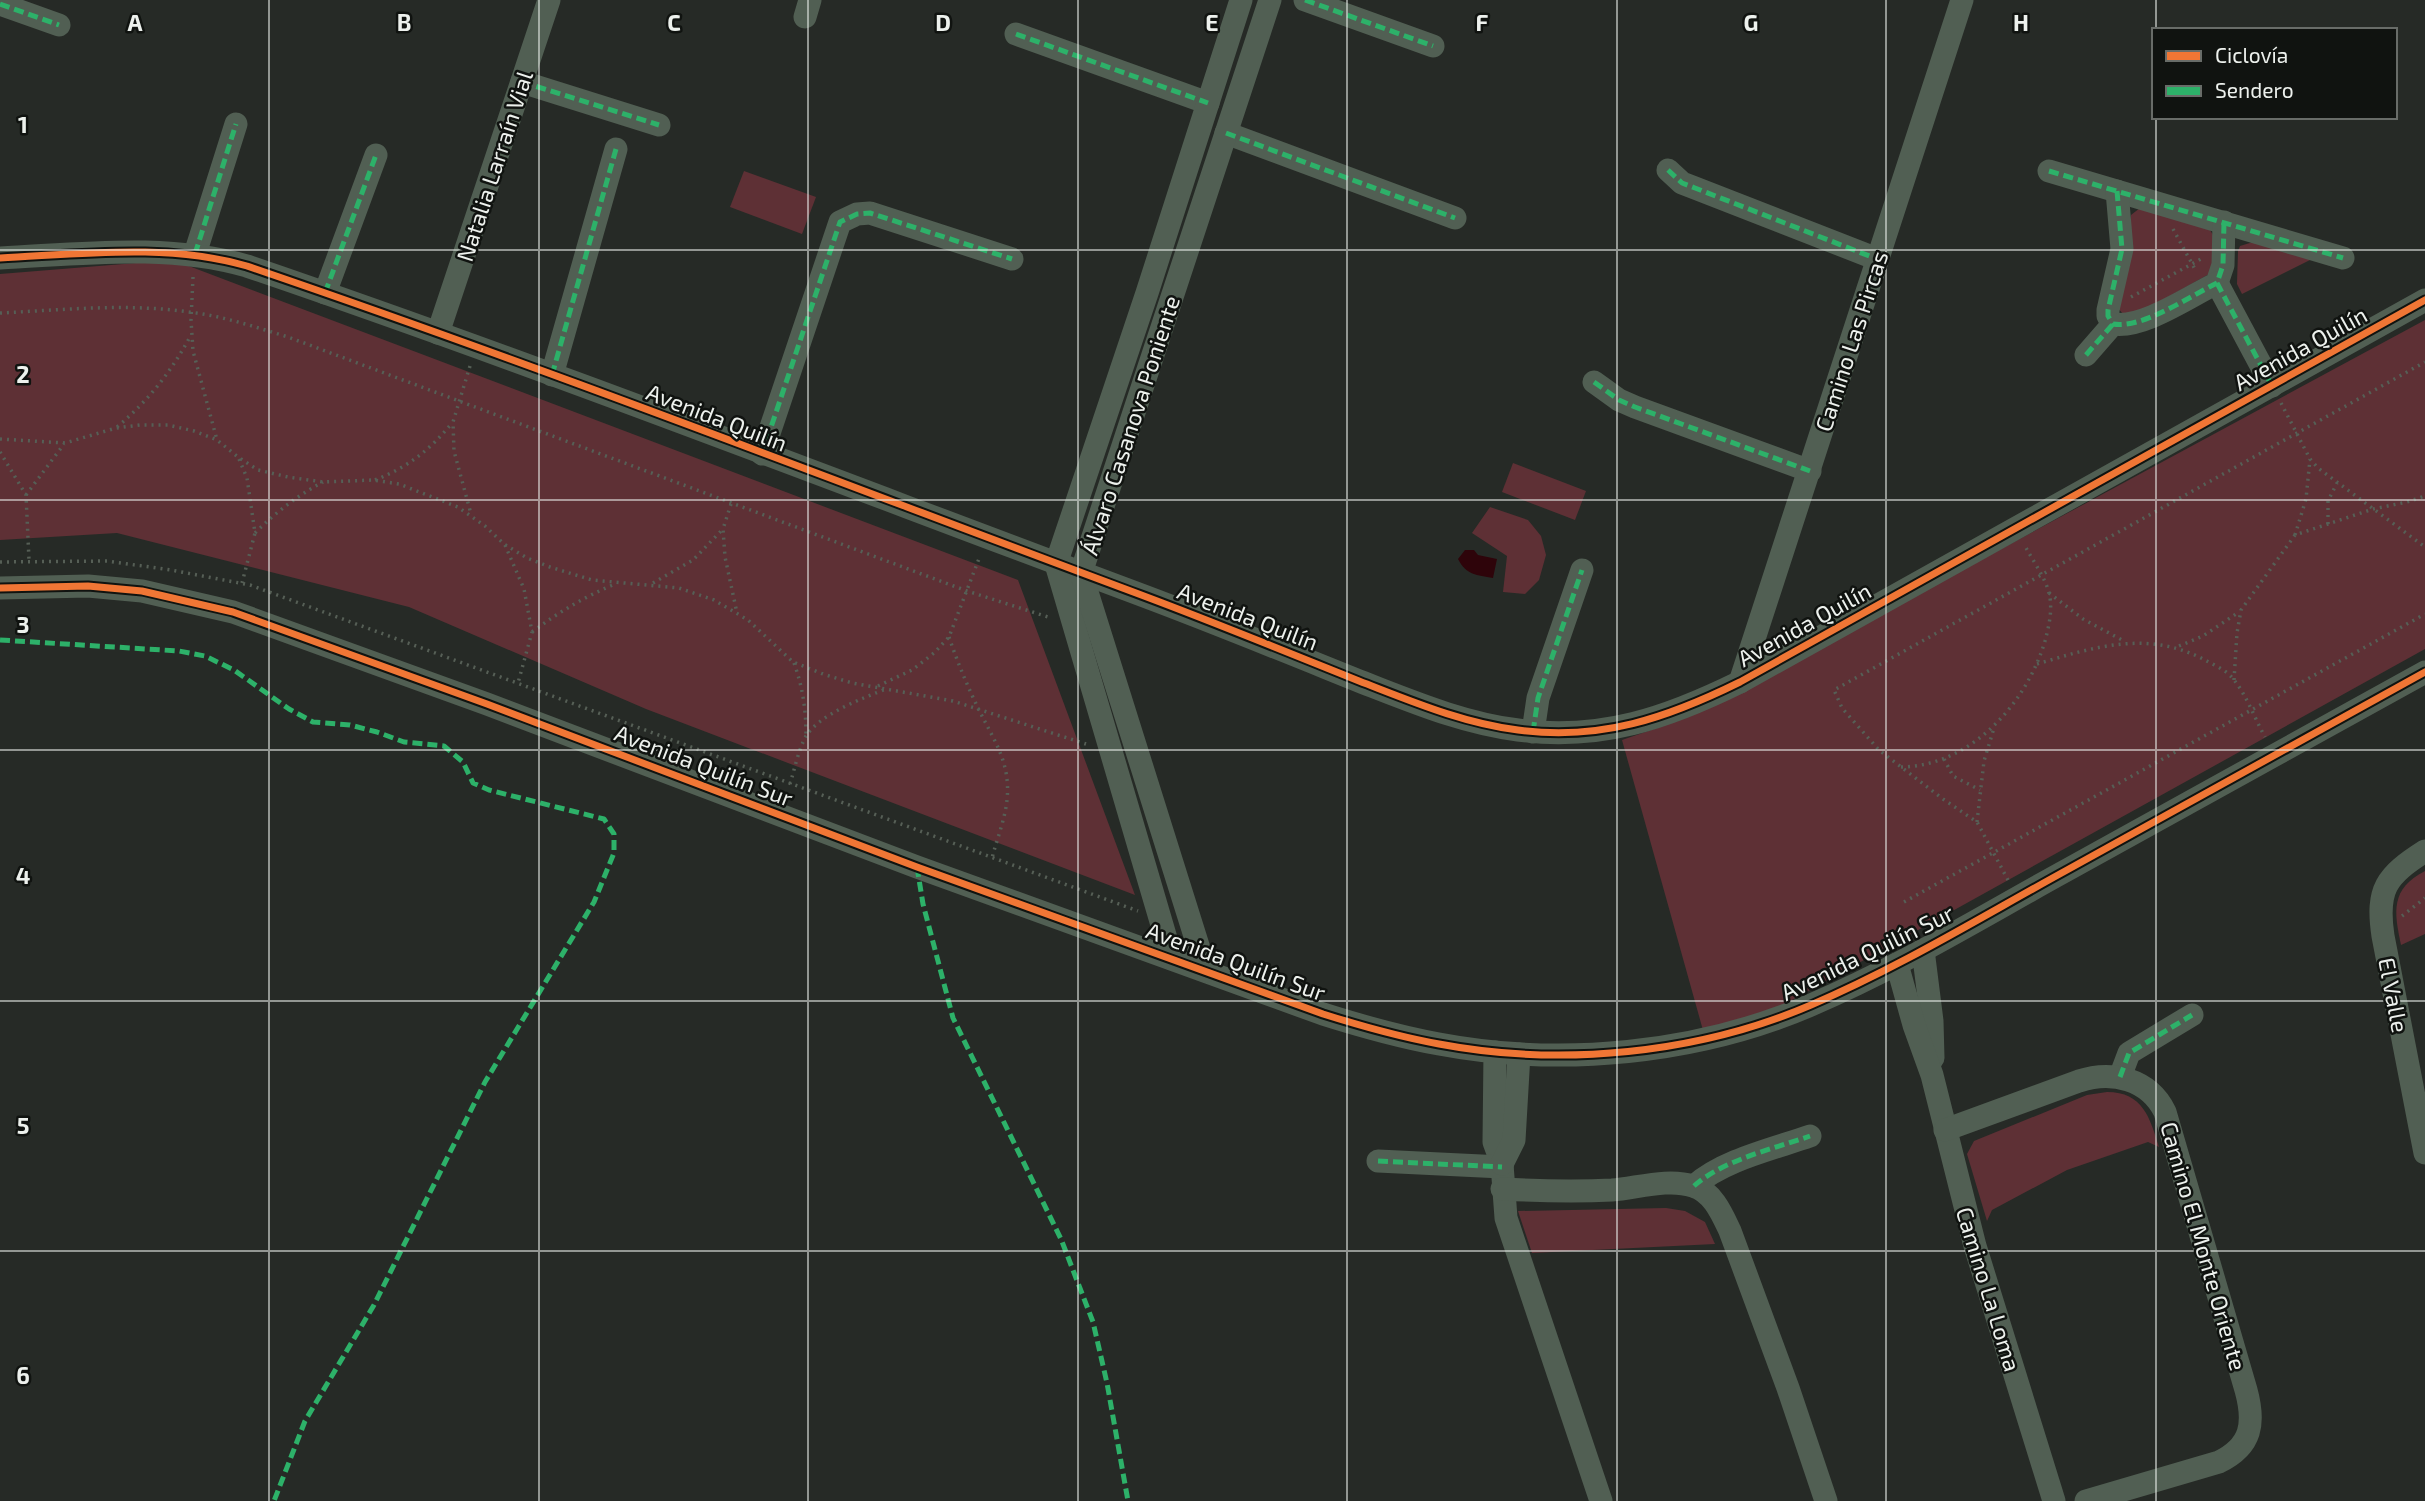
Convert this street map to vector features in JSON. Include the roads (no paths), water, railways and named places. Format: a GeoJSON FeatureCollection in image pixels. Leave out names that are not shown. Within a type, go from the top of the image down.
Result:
{"type":"FeatureCollection","features":[{"type":"Feature","properties":{"kind":"street","name":"Natalia Larraín Vial"},"geometry":{"type":"LineString","coordinates":[[438,333],[549,0]]}},
{"type":"Feature","properties":{"kind":"street","name":"Álvaro Casanova Poniente"},"geometry":{"type":"LineString","coordinates":[[1172,959],[1056,564],[1241,0]]}},
{"type":"Feature","properties":{"kind":"street","name":"Álvaro Casanova Poniente"},"geometry":{"type":"LineString","coordinates":[[1206,971],[1081,573],[1270,0]]}},
{"type":"Feature","properties":{"kind":"street"},"geometry":{"type":"LineString","coordinates":[[1305,0],[1433,46]]}},
{"type":"Feature","properties":{"kind":"street","name":"Camino Las Pircas"},"geometry":{"type":"LineString","coordinates":[[1740,682],[1962,0]]}},
{"type":"Feature","properties":{"kind":"street"},"geometry":{"type":"LineString","coordinates":[[0,4],[59,25]]}},
{"type":"Feature","properties":{"kind":"street"},"geometry":{"type":"LineString","coordinates":[[1016,34],[1208,103]]}},
{"type":"Feature","properties":{"kind":"street"},"geometry":{"type":"LineString","coordinates":[[522,82],[659,125]]}},
{"type":"Feature","properties":{"kind":"street"},"geometry":{"type":"LineString","coordinates":[[195,254],[236,124]]}},
{"type":"Feature","properties":{"kind":"street"},"geometry":{"type":"LineString","coordinates":[[1226,134],[1455,218]]}},
{"type":"Feature","properties":{"kind":"street"},"geometry":{"type":"LineString","coordinates":[[552,375],[616,149]]}},
{"type":"Feature","properties":{"kind":"street"},"geometry":{"type":"LineString","coordinates":[[326,293],[376,155]]}},
{"type":"Feature","properties":{"kind":"street"},"geometry":{"type":"LineString","coordinates":[[1668,170],[1682,183],[1877,259]]}},
{"type":"Feature","properties":{"kind":"street"},"geometry":{"type":"LineString","coordinates":[[2049,171],[2343,258]]}},
{"type":"Feature","properties":{"kind":"street"},"geometry":{"type":"LineString","coordinates":[[2086,355],[2110,317],[2122,249],[2117,191]]}},
{"type":"Feature","properties":{"kind":"street"},"geometry":{"type":"LineString","coordinates":[[762,454],[840,222],[857,214],[870,213],[1012,259]]}},
{"type":"Feature","properties":{"kind":"street"},"geometry":{"type":"LineString","coordinates":[[2110,317],[2120,326],[2141,321],[2211,285],[2223,265],[2224,222]]}},
{"type":"Feature","properties":{"kind":"street","name":"Avenida Quilín"},"geometry":{"type":"LineString","coordinates":[[0,258],[135,252],[195,254],[247,266],[552,375],[1081,573],[1435,710],[1473,722],[1533,732],[1585,732],[1637,724],[1693,705],[1740,682],[2425,300]]}},
{"type":"Feature","properties":{"kind":"street"},"geometry":{"type":"LineString","coordinates":[[2211,285],[2272,386]]}},
{"type":"Feature","properties":{"kind":"street"},"geometry":{"type":"LineString","coordinates":[[1594,382],[1619,400],[1635,407],[1810,471]]}},
{"type":"Feature","properties":{"kind":"street"},"geometry":{"type":"LineString","coordinates":[[1533,732],[1538,698],[1582,570]]}},
{"type":"Feature","properties":{"kind":"street","name":"Avenida Quilín Sur"},"geometry":{"type":"LineString","coordinates":[[0,588],[88,586],[142,591],[233,612],[487,704],[917,867],[1323,1014],[1380,1032],[1440,1045],[1519,1054],[1601,1053],[1700,1039],[1756,1025],[1810,1006],[1923,950],[2425,672]]}},
{"type":"Feature","properties":{"kind":"street","name":"El Valle"},"geometry":{"type":"LineString","coordinates":[[2424,853],[2404,864],[2391,878],[2382,898],[2381,909],[2383,936],[2425,1153]]}},
{"type":"Feature","properties":{"kind":"street","name":"Camino La Loma"},"geometry":{"type":"LineString","coordinates":[[1923,950],[1931,1021],[1932,1075]]}},
{"type":"Feature","properties":{"kind":"street","name":"Camino La Loma"},"geometry":{"type":"LineString","coordinates":[[1897,964],[1914,1025],[1932,1075],[1975,1246],[2054,1501]]}},
{"type":"Feature","properties":{"kind":"street"},"geometry":{"type":"LineString","coordinates":[[1945,1130],[2088,1078],[2120,1077],[2129,1053],[2192,1015]]}},
{"type":"Feature","properties":{"kind":"street"},"geometry":{"type":"LineString","coordinates":[[1495,1052],[1494,1142],[1502,1173],[1506,1218],[1601,1501]]}},
{"type":"Feature","properties":{"kind":"street"},"geometry":{"type":"LineString","coordinates":[[1502,1173],[1514,1140],[1519,1054]]}},
{"type":"Feature","properties":{"kind":"street","name":"Camino El Monte Oriente"},"geometry":{"type":"LineString","coordinates":[[2086,1501],[2219,1462],[2235,1452],[2246,1437],[2251,1421],[2249,1402],[2165,1112],[2161,1102],[2149,1090],[2120,1077]]}},
{"type":"Feature","properties":{"kind":"street"},"geometry":{"type":"LineString","coordinates":[[1694,1186],[1706,1175],[1723,1167],[1810,1136]]}},
{"type":"Feature","properties":{"kind":"street"},"geometry":{"type":"LineString","coordinates":[[1378,1161],[1502,1173],[1573,1191],[1673,1184],[1694,1186],[1708,1194],[1720,1210],[1730,1231],[1826,1501]]}}]}
